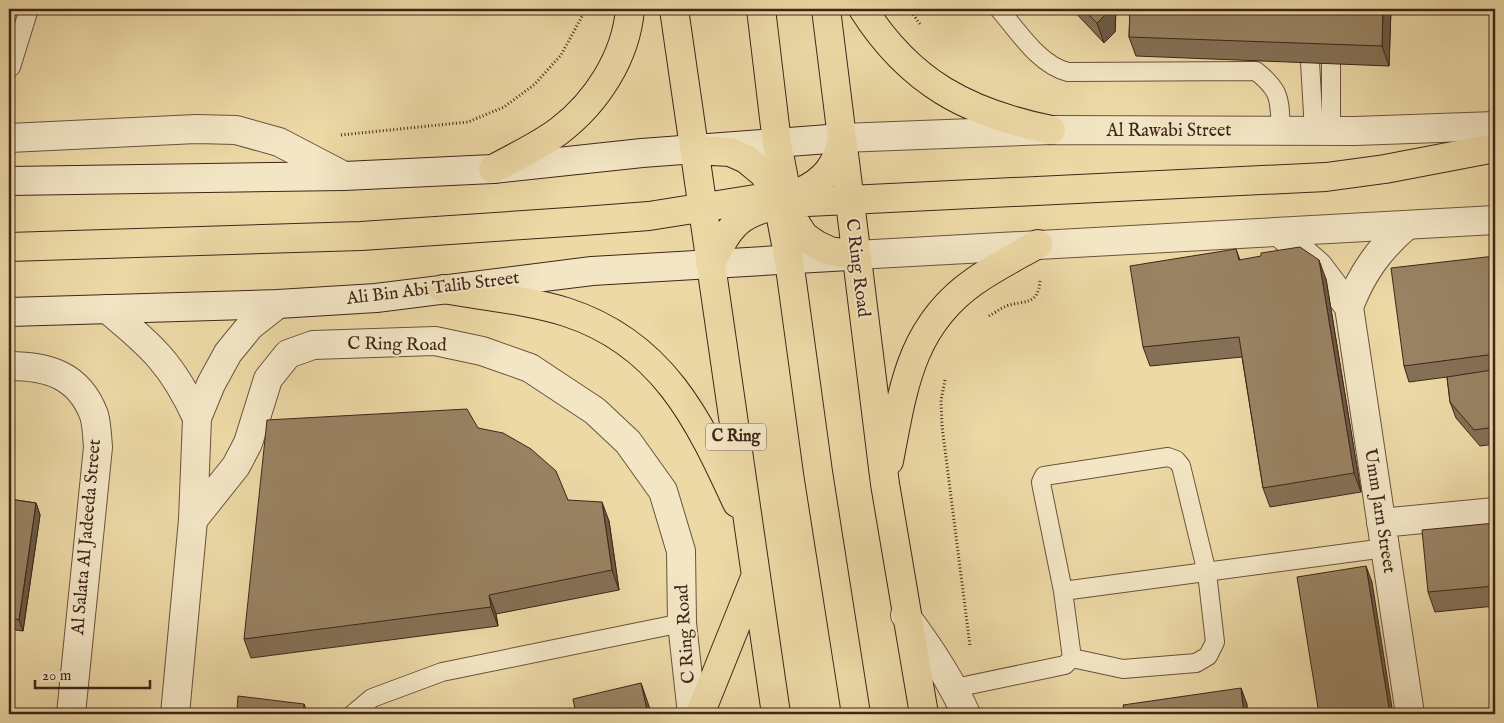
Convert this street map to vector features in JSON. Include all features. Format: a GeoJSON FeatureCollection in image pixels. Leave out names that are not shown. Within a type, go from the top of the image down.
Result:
{"type":"FeatureCollection","features":[{"type":"Feature","properties":{"kind":"highway"},"geometry":{"type":"LineString","coordinates":[[493,168],[558,132],[591,101],[616,61],[624,38],[630,9]]}},
{"type":"Feature","properties":{"kind":"highway","name":"C Ring"},"geometry":{"type":"LineString","coordinates":[[674,9],[776,714]]}},
{"type":"Feature","properties":{"kind":"highway"},"geometry":{"type":"LineString","coordinates":[[761,9],[789,260],[818,472],[856,714]]}},
{"type":"Feature","properties":{"kind":"highway","name":"C Ring Road"},"geometry":{"type":"LineString","coordinates":[[826,9],[884,484],[905,615],[924,714]]}},
{"type":"Feature","properties":{"kind":"highway"},"geometry":{"type":"LineString","coordinates":[[863,9],[886,42],[939,89],[959,102],[987,114],[1052,130]]}},
{"type":"Feature","properties":{"kind":"highway"},"geometry":{"type":"LineString","coordinates":[[710,264],[728,232],[738,221],[749,213],[807,189],[823,179],[836,162],[842,138]]}},
{"type":"Feature","properties":{"kind":"highway"},"geometry":{"type":"LineString","coordinates":[[9,247],[361,236],[649,216],[782,200],[848,199],[1326,177],[1384,169],[1495,148]]}},
{"type":"Feature","properties":{"kind":"highway"},"geometry":{"type":"LineString","coordinates":[[694,150],[738,155],[761,170],[782,200],[794,222],[809,240],[830,251],[856,255]]}},
{"type":"Feature","properties":{"kind":"highway"},"geometry":{"type":"LineString","coordinates":[[884,484],[908,369],[925,332],[950,302],[975,281],[1038,244]]}},
{"type":"Feature","properties":{"kind":"highway"},"geometry":{"type":"LineString","coordinates":[[443,289],[564,312],[614,333],[638,350],[667,378],[708,440],[750,531]]}},
{"type":"Feature","properties":{"kind":"highway"},"geometry":{"type":"LineString","coordinates":[[700,714],[756,573]]}},
{"type":"Feature","properties":{"kind":"street","name":"Al Rawabi Street"},"geometry":{"type":"LineString","coordinates":[[842,138],[1052,130],[1323,131],[1495,126]]}},
{"type":"Feature","properties":{"kind":"street"},"geometry":{"type":"LineString","coordinates":[[9,138],[196,129],[236,130],[279,142],[344,176]]}},
{"type":"Feature","properties":{"kind":"street"},"geometry":{"type":"LineString","coordinates":[[9,181],[344,176],[493,168],[842,138]]}},
{"type":"Feature","properties":{"kind":"street"},"geometry":{"type":"LineString","coordinates":[[856,255],[1495,220]]}},
{"type":"Feature","properties":{"kind":"street","name":"Umm Jarn Street"},"geometry":{"type":"LineString","coordinates":[[1349,307],[1358,284],[1371,262],[1406,225]]}},
{"type":"Feature","properties":{"kind":"street","name":"Umm Jarn Street"},"geometry":{"type":"LineString","coordinates":[[1279,232],[1318,266],[1349,307],[1410,714]]}},
{"type":"Feature","properties":{"kind":"street","name":"Ali Bin Abi Talib Street"},"geometry":{"type":"LineString","coordinates":[[9,312],[278,304],[376,298],[592,271],[856,255]]}},
{"type":"Feature","properties":{"kind":"street"},"geometry":{"type":"LineString","coordinates":[[175,714],[193,520],[197,418],[211,384],[228,353],[250,326],[278,304]]}},
{"type":"Feature","properties":{"kind":"street"},"geometry":{"type":"LineString","coordinates":[[107,309],[161,356],[182,386],[197,418]]}},
{"type":"Feature","properties":{"kind":"street","name":"C Ring Road"},"geometry":{"type":"LineString","coordinates":[[193,520],[236,466],[248,443],[268,379],[288,354],[313,344],[435,342],[482,351],[530,368],[595,411],[628,442],[663,491],[681,551],[682,623],[692,714]]}},
{"type":"Feature","properties":{"kind":"street","name":"Al Salata Al Jadeeda Street"},"geometry":{"type":"LineString","coordinates":[[9,366],[32,366],[63,376],[82,392],[94,416],[98,447],[71,714]]}},
{"type":"Feature","properties":{"kind":"street"},"geometry":{"type":"LineString","coordinates":[[1383,535],[1495,512]]}},
{"type":"Feature","properties":{"kind":"street","name":"C Ring Road"},"geometry":{"type":"LineString","coordinates":[[905,615],[939,661],[965,686],[966,714]]}},
{"type":"Feature","properties":{"kind":"lane"},"geometry":{"type":"LineString","coordinates":[[10,67],[29,9]]}},
{"type":"Feature","properties":{"kind":"lane"},"geometry":{"type":"LineString","coordinates":[[999,9],[1046,61],[1056,69],[1068,72],[1256,71],[1273,84],[1279,97],[1281,131]]}},
{"type":"Feature","properties":{"kind":"lane"},"geometry":{"type":"LineString","coordinates":[[1310,62],[1323,131]]}},
{"type":"Feature","properties":{"kind":"lane"},"geometry":{"type":"LineString","coordinates":[[1323,131],[1331,64]]}},
{"type":"Feature","properties":{"kind":"lane"},"geometry":{"type":"LineString","coordinates":[[965,686],[1065,665],[1072,658],[1073,654],[1042,479],[1049,473],[1172,458],[1181,466],[1207,573],[1215,642],[1208,656],[1196,664],[1123,668],[1072,658]]}},
{"type":"Feature","properties":{"kind":"lane"},"geometry":{"type":"LineString","coordinates":[[1062,591],[1207,573],[1383,535]]}},
{"type":"Feature","properties":{"kind":"lane"},"geometry":{"type":"LineString","coordinates":[[353,714],[372,698],[442,672],[682,623]]}},
{"type":"Feature","properties":{"kind":"path"},"geometry":{"type":"LineString","coordinates":[[339,136],[468,122],[504,107],[535,84],[562,55],[586,9]]}},
{"type":"Feature","properties":{"kind":"path"},"geometry":{"type":"LineString","coordinates":[[986,318],[1006,307],[1030,302],[1038,294],[1040,283],[1038,244]]}},
{"type":"Feature","properties":{"kind":"path"},"geometry":{"type":"LineString","coordinates":[[946,374],[941,400],[942,426],[965,686]]}},
{"type":"Feature","properties":{"kind":"building"},"geometry":{"type":"Polygon","coordinates":[[[1083,9],[1108,9],[1108,12],[1097,23],[1083,9]]]}},
{"type":"Feature","properties":{"kind":"building"},"geometry":{"type":"Polygon","coordinates":[[[1130,9],[1383,9],[1382,46],[1129,37],[1130,9]]]}},
{"type":"Feature","properties":{"kind":"building"},"geometry":{"type":"Polygon","coordinates":[[[1300,247],[1319,260],[1354,473],[1263,488],[1239,337],[1143,347],[1130,266],[1236,249],[1239,260],[1261,256],[1261,253],[1300,247]]]}},
{"type":"Feature","properties":{"kind":"building"},"geometry":{"type":"Polygon","coordinates":[[[1495,256],[1495,354],[1404,366],[1391,268],[1495,256]]]}},
{"type":"Feature","properties":{"kind":"building"},"geometry":{"type":"Polygon","coordinates":[[[1492,370],[1493,382],[1495,382],[1495,427],[1474,430],[1450,402],[1447,377],[1492,370]]]}},
{"type":"Feature","properties":{"kind":"building"},"geometry":{"type":"Polygon","coordinates":[[[467,409],[478,428],[503,433],[531,449],[556,471],[568,500],[602,502],[612,570],[489,595],[491,607],[244,639],[267,420],[467,409]]]}},
{"type":"Feature","properties":{"kind":"building"},"geometry":{"type":"Polygon","coordinates":[[[9,499],[36,503],[19,620],[9,618],[9,499]]]}},
{"type":"Feature","properties":{"kind":"building"},"geometry":{"type":"Polygon","coordinates":[[[1495,523],[1495,586],[1428,592],[1422,530],[1495,523]]]}},
{"type":"Feature","properties":{"kind":"building"},"geometry":{"type":"Polygon","coordinates":[[[1366,566],[1390,714],[1319,714],[1297,577],[1366,566]]]}},
{"type":"Feature","properties":{"kind":"building"},"geometry":{"type":"Polygon","coordinates":[[[641,683],[648,714],[576,714],[573,699],[641,683]]]}},
{"type":"Feature","properties":{"kind":"building"},"geometry":{"type":"Polygon","coordinates":[[[1241,688],[1244,714],[1125,714],[1123,705],[1241,688]]]}},
{"type":"Feature","properties":{"kind":"building"},"geometry":{"type":"Polygon","coordinates":[[[238,696],[304,704],[303,714],[255,714],[255,711],[237,709],[238,696]]]}}]}
